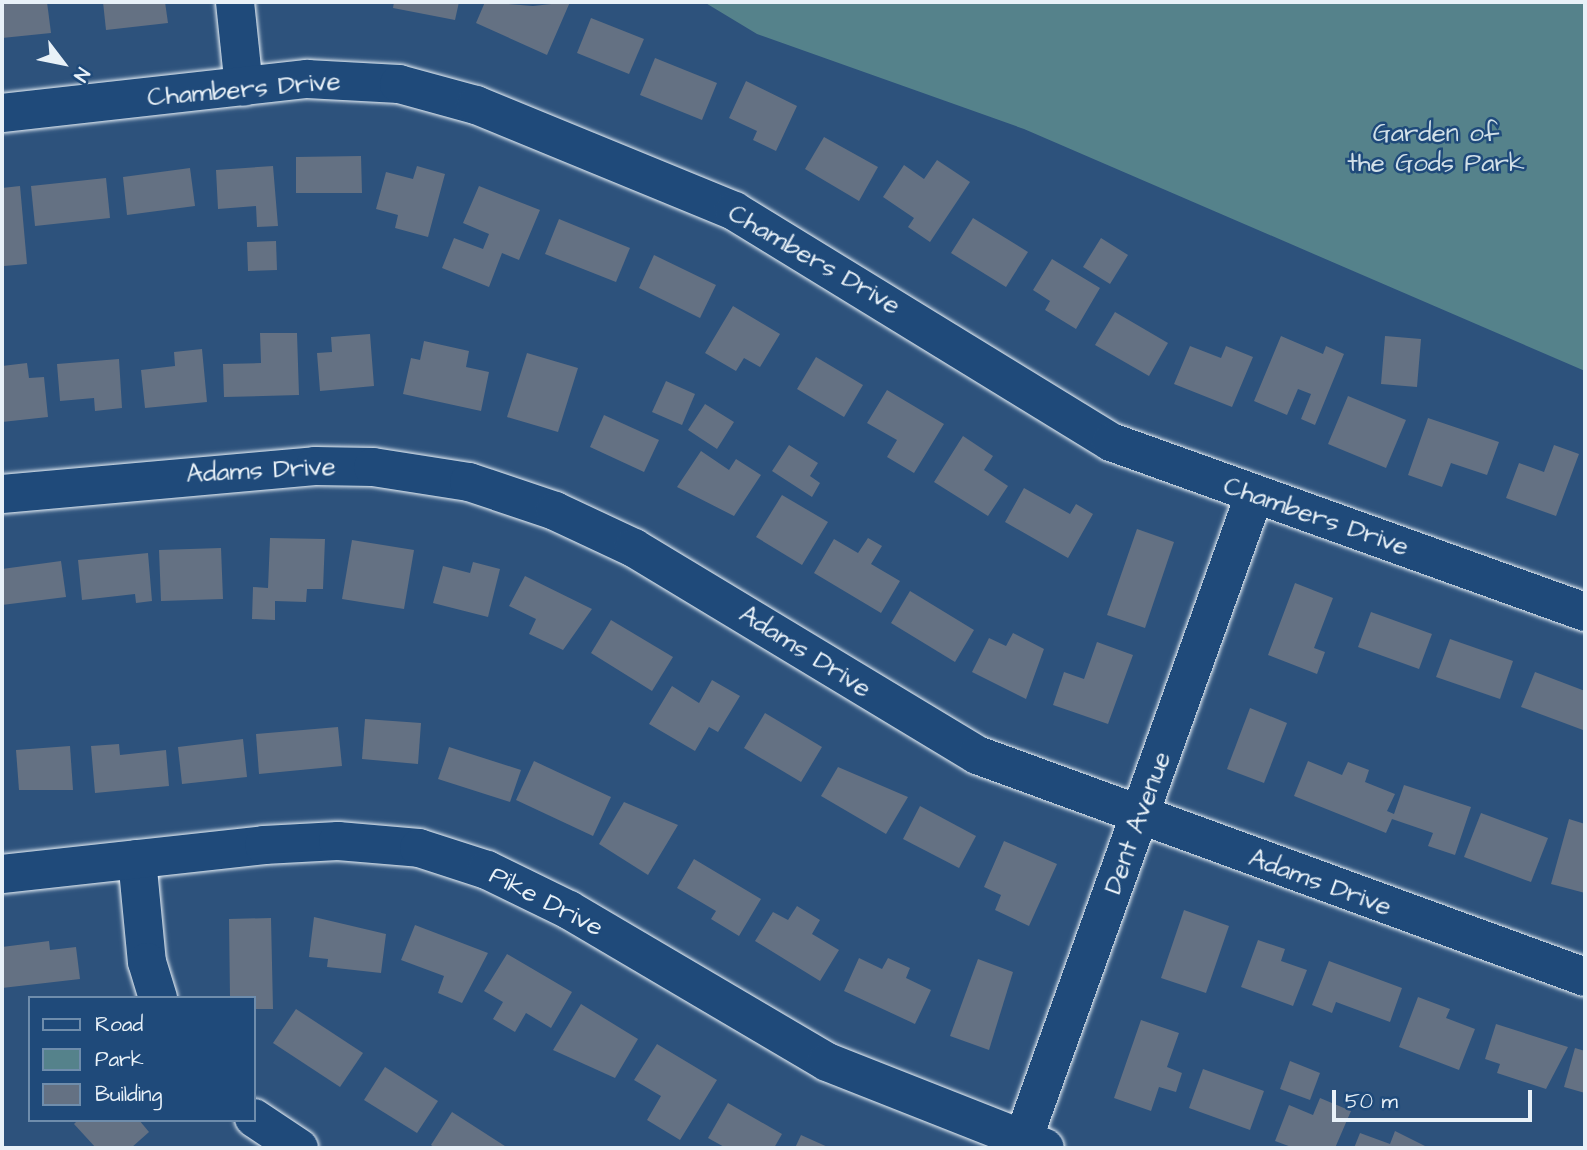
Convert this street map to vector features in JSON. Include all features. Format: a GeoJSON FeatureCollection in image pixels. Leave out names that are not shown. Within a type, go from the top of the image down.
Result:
{"type":"FeatureCollection","features":[{"type":"Feature","properties":{"kind":"street"},"geometry":{"type":"LineString","coordinates":[[235,2],[244,87]]}},
{"type":"Feature","properties":{"kind":"street","name":"Chambers Drive"},"geometry":{"type":"LineString","coordinates":[[2,113],[307,79],[438,93],[662,179],[818,259],[1111,442],[1254,496],[1585,612]]}},
{"type":"Feature","properties":{"kind":"street","name":"Adams Drive"},"geometry":{"type":"LineString","coordinates":[[2,494],[275,467],[373,467],[469,482],[555,510],[634,548],[937,736],[1141,816],[1585,977]]}},
{"type":"Feature","properties":{"kind":"street","name":"Dent Avenue"},"geometry":{"type":"LineString","coordinates":[[1029,1145],[1254,496]]}},
{"type":"Feature","properties":{"kind":"street","name":"Pike Drive"},"geometry":{"type":"LineString","coordinates":[[2,874],[338,841],[419,848],[456,859],[569,910],[827,1062],[1029,1145]]}},
{"type":"Feature","properties":{"kind":"street"},"geometry":{"type":"LineString","coordinates":[[136,859],[147,962],[157,996]]}},
{"type":"Feature","properties":{"kind":"street"},"geometry":{"type":"LineString","coordinates":[[256,1119],[299,1148]]}},
{"type":"Feature","properties":{"kind":"green space","name":"Garden of the Gods Park"},"geometry":{"type":"Polygon","coordinates":[[[704,2],[1585,2],[1585,371],[1024,129],[757,34],[704,2]]]}},
{"type":"Feature","properties":{"kind":"building"},"geometry":{"type":"Polygon","coordinates":[[[2,2],[47,2],[51,33],[2,38],[2,2]]]}},
{"type":"Feature","properties":{"kind":"building"},"geometry":{"type":"Polygon","coordinates":[[[103,2],[165,2],[168,23],[106,30],[103,2]]]}},
{"type":"Feature","properties":{"kind":"building"},"geometry":{"type":"Polygon","coordinates":[[[394,2],[459,2],[455,20],[393,8],[394,2]]]}},
{"type":"Feature","properties":{"kind":"building"},"geometry":{"type":"Polygon","coordinates":[[[485,2],[533,6],[570,2],[547,55],[476,23],[485,2]]]}},
{"type":"Feature","properties":{"kind":"building"},"geometry":{"type":"Polygon","coordinates":[[[591,18],[644,39],[629,74],[577,53],[591,18]]]}},
{"type":"Feature","properties":{"kind":"building"},"geometry":{"type":"Polygon","coordinates":[[[655,58],[717,83],[702,120],[640,95],[655,58]]]}},
{"type":"Feature","properties":{"kind":"building"},"geometry":{"type":"Polygon","coordinates":[[[746,81],[797,106],[776,151],[753,140],[757,131],[729,118],[746,81]]]}},
{"type":"Feature","properties":{"kind":"building"},"geometry":{"type":"Polygon","coordinates":[[[824,137],[878,167],[859,201],[805,169],[824,137]]]}},
{"type":"Feature","properties":{"kind":"building"},"geometry":{"type":"Polygon","coordinates":[[[361,156],[362,193],[296,193],[296,157],[361,156]]]}},
{"type":"Feature","properties":{"kind":"building"},"geometry":{"type":"Polygon","coordinates":[[[937,160],[970,182],[930,242],[908,227],[914,218],[883,197],[904,165],[924,179],[937,160]]]}},
{"type":"Feature","properties":{"kind":"building"},"geometry":{"type":"Polygon","coordinates":[[[273,166],[278,226],[257,227],[256,206],[218,209],[216,170],[273,166]]]}},
{"type":"Feature","properties":{"kind":"building"},"geometry":{"type":"Polygon","coordinates":[[[417,166],[445,174],[428,237],[395,228],[398,215],[376,209],[386,172],[413,179],[417,166]]]}},
{"type":"Feature","properties":{"kind":"building"},"geometry":{"type":"Polygon","coordinates":[[[190,168],[195,206],[127,215],[123,177],[190,168]]]}},
{"type":"Feature","properties":{"kind":"building"},"geometry":{"type":"Polygon","coordinates":[[[106,178],[110,218],[35,226],[31,186],[106,178]]]}},
{"type":"Feature","properties":{"kind":"building"},"geometry":{"type":"Polygon","coordinates":[[[20,186],[27,264],[4,266],[2,188],[20,186]]]}},
{"type":"Feature","properties":{"kind":"building"},"geometry":{"type":"Polygon","coordinates":[[[479,186],[540,210],[519,260],[502,253],[489,287],[442,268],[454,238],[483,249],[489,234],[463,223],[479,186]]]}},
{"type":"Feature","properties":{"kind":"building"},"geometry":{"type":"Polygon","coordinates":[[[973,218],[1028,252],[1006,287],[951,253],[973,218]]]}},
{"type":"Feature","properties":{"kind":"building"},"geometry":{"type":"Polygon","coordinates":[[[559,219],[630,248],[616,282],[545,254],[559,219]]]}},
{"type":"Feature","properties":{"kind":"building"},"geometry":{"type":"Polygon","coordinates":[[[1101,238],[1128,255],[1110,284],[1083,267],[1101,238]]]}},
{"type":"Feature","properties":{"kind":"building"},"geometry":{"type":"Polygon","coordinates":[[[276,241],[277,270],[248,271],[247,242],[276,241]]]}},
{"type":"Feature","properties":{"kind":"building"},"geometry":{"type":"Polygon","coordinates":[[[654,255],[716,285],[700,318],[639,288],[654,255]]]}},
{"type":"Feature","properties":{"kind":"building"},"geometry":{"type":"Polygon","coordinates":[[[1052,259],[1100,288],[1076,329],[1045,310],[1050,301],[1033,290],[1052,259]]]}},
{"type":"Feature","properties":{"kind":"building"},"geometry":{"type":"Polygon","coordinates":[[[733,306],[780,334],[760,367],[744,358],[736,371],[705,353],[733,306]]]}},
{"type":"Feature","properties":{"kind":"building"},"geometry":{"type":"Polygon","coordinates":[[[1115,312],[1168,343],[1149,376],[1095,345],[1115,312]]]}},
{"type":"Feature","properties":{"kind":"building"},"geometry":{"type":"Polygon","coordinates":[[[260,333],[297,333],[299,395],[224,397],[223,364],[261,363],[260,333]]]}},
{"type":"Feature","properties":{"kind":"building"},"geometry":{"type":"Polygon","coordinates":[[[370,334],[374,386],[320,391],[317,353],[332,352],[331,337],[370,334]]]}},
{"type":"Feature","properties":{"kind":"building"},"geometry":{"type":"Polygon","coordinates":[[[1281,336],[1323,354],[1326,346],[1344,354],[1315,425],[1301,419],[1311,394],[1298,389],[1287,415],[1254,401],[1281,336]]]}},
{"type":"Feature","properties":{"kind":"building"},"geometry":{"type":"Polygon","coordinates":[[[1385,336],[1421,339],[1417,387],[1381,384],[1385,336]]]}},
{"type":"Feature","properties":{"kind":"building"},"geometry":{"type":"Polygon","coordinates":[[[424,341],[469,351],[466,367],[489,372],[481,411],[403,394],[411,358],[420,360],[424,341]]]}},
{"type":"Feature","properties":{"kind":"building"},"geometry":{"type":"Polygon","coordinates":[[[1190,346],[1221,358],[1226,346],[1253,357],[1232,407],[1174,384],[1190,346]]]}},
{"type":"Feature","properties":{"kind":"building"},"geometry":{"type":"Polygon","coordinates":[[[202,349],[207,402],[145,408],[141,370],[175,366],[174,352],[202,349]]]}},
{"type":"Feature","properties":{"kind":"building"},"geometry":{"type":"Polygon","coordinates":[[[527,353],[578,368],[558,432],[507,417],[527,353]]]}},
{"type":"Feature","properties":{"kind":"building"},"geometry":{"type":"Polygon","coordinates":[[[816,357],[863,385],[844,417],[797,389],[816,357]]]}},
{"type":"Feature","properties":{"kind":"building"},"geometry":{"type":"Polygon","coordinates":[[[119,359],[122,408],[95,411],[94,398],[60,401],[57,364],[119,359]]]}},
{"type":"Feature","properties":{"kind":"building"},"geometry":{"type":"Polygon","coordinates":[[[27,363],[29,378],[44,377],[48,417],[2,422],[2,366],[27,363]]]}},
{"type":"Feature","properties":{"kind":"building"},"geometry":{"type":"Polygon","coordinates":[[[666,381],[695,394],[682,425],[652,412],[666,381]]]}},
{"type":"Feature","properties":{"kind":"building"},"geometry":{"type":"Polygon","coordinates":[[[887,390],[944,424],[914,473],[887,457],[897,440],[867,423],[887,390]]]}},
{"type":"Feature","properties":{"kind":"building"},"geometry":{"type":"Polygon","coordinates":[[[1348,396],[1406,420],[1386,468],[1328,444],[1348,396]]]}},
{"type":"Feature","properties":{"kind":"building"},"geometry":{"type":"Polygon","coordinates":[[[705,404],[734,422],[717,449],[688,430],[705,404]]]}},
{"type":"Feature","properties":{"kind":"building"},"geometry":{"type":"Polygon","coordinates":[[[604,415],[659,440],[644,472],[590,447],[604,415]]]}},
{"type":"Feature","properties":{"kind":"building"},"geometry":{"type":"Polygon","coordinates":[[[1428,418],[1499,442],[1487,475],[1451,463],[1442,487],[1408,475],[1428,418]]]}},
{"type":"Feature","properties":{"kind":"building"},"geometry":{"type":"Polygon","coordinates":[[[963,436],[993,456],[984,470],[1008,486],[988,516],[934,482],[963,436]]]}},
{"type":"Feature","properties":{"kind":"building"},"geometry":{"type":"Polygon","coordinates":[[[789,445],[818,463],[810,476],[820,483],[812,497],[772,471],[789,445]]]}},
{"type":"Feature","properties":{"kind":"building"},"geometry":{"type":"Polygon","coordinates":[[[1554,445],[1579,454],[1556,516],[1506,498],[1519,463],[1544,472],[1554,445]]]}},
{"type":"Feature","properties":{"kind":"building"},"geometry":{"type":"Polygon","coordinates":[[[701,451],[729,470],[736,459],[761,475],[734,516],[677,487],[701,451]]]}},
{"type":"Feature","properties":{"kind":"building"},"geometry":{"type":"Polygon","coordinates":[[[1024,488],[1070,514],[1076,504],[1093,514],[1068,558],[1005,522],[1024,488]]]}},
{"type":"Feature","properties":{"kind":"building"},"geometry":{"type":"Polygon","coordinates":[[[782,495],[828,522],[802,565],[756,537],[782,495]]]}},
{"type":"Feature","properties":{"kind":"building"},"geometry":{"type":"Polygon","coordinates":[[[1137,529],[1174,542],[1145,628],[1107,615],[1137,529]]]}},
{"type":"Feature","properties":{"kind":"building"},"geometry":{"type":"Polygon","coordinates":[[[270,538],[325,539],[323,589],[307,589],[306,602],[275,601],[275,620],[252,619],[253,587],[268,588],[270,538]]]}},
{"type":"Feature","properties":{"kind":"building"},"geometry":{"type":"Polygon","coordinates":[[[868,538],[882,546],[871,564],[900,581],[881,613],[814,573],[834,539],[858,553],[868,538]]]}},
{"type":"Feature","properties":{"kind":"building"},"geometry":{"type":"Polygon","coordinates":[[[352,540],[414,550],[404,609],[342,599],[352,540]]]}},
{"type":"Feature","properties":{"kind":"building"},"geometry":{"type":"Polygon","coordinates":[[[221,548],[223,599],[161,601],[159,550],[221,548]]]}},
{"type":"Feature","properties":{"kind":"building"},"geometry":{"type":"Polygon","coordinates":[[[148,553],[152,601],[136,603],[135,594],[82,600],[78,560],[148,553]]]}},
{"type":"Feature","properties":{"kind":"building"},"geometry":{"type":"Polygon","coordinates":[[[61,561],[66,597],[2,605],[2,569],[61,561]]]}},
{"type":"Feature","properties":{"kind":"building"},"geometry":{"type":"Polygon","coordinates":[[[473,562],[500,569],[488,617],[433,603],[443,566],[470,573],[473,562]]]}},
{"type":"Feature","properties":{"kind":"building"},"geometry":{"type":"Polygon","coordinates":[[[525,576],[592,609],[563,650],[529,634],[536,619],[509,606],[525,576]]]}},
{"type":"Feature","properties":{"kind":"building"},"geometry":{"type":"Polygon","coordinates":[[[1295,583],[1333,598],[1314,648],[1325,652],[1317,674],[1268,655],[1295,583]]]}},
{"type":"Feature","properties":{"kind":"building"},"geometry":{"type":"Polygon","coordinates":[[[910,591],[974,630],[955,662],[891,623],[910,591]]]}},
{"type":"Feature","properties":{"kind":"building"},"geometry":{"type":"Polygon","coordinates":[[[1371,612],[1432,634],[1419,669],[1358,647],[1371,612]]]}},
{"type":"Feature","properties":{"kind":"building"},"geometry":{"type":"Polygon","coordinates":[[[611,620],[673,657],[652,691],[591,653],[611,620]]]}},
{"type":"Feature","properties":{"kind":"building"},"geometry":{"type":"Polygon","coordinates":[[[1013,633],[1044,649],[1026,699],[972,672],[989,638],[1006,646],[1013,633]]]}},
{"type":"Feature","properties":{"kind":"building"},"geometry":{"type":"Polygon","coordinates":[[[1450,639],[1513,661],[1500,699],[1436,677],[1450,639]]]}},
{"type":"Feature","properties":{"kind":"building"},"geometry":{"type":"Polygon","coordinates":[[[1097,642],[1133,655],[1108,724],[1053,705],[1064,672],[1084,679],[1097,642]]]}},
{"type":"Feature","properties":{"kind":"building"},"geometry":{"type":"Polygon","coordinates":[[[1535,672],[1585,691],[1583,730],[1521,707],[1535,672]]]}},
{"type":"Feature","properties":{"kind":"building"},"geometry":{"type":"Polygon","coordinates":[[[712,680],[740,696],[718,732],[709,727],[695,751],[649,724],[672,686],[699,703],[712,680]]]}},
{"type":"Feature","properties":{"kind":"building"},"geometry":{"type":"Polygon","coordinates":[[[1250,708],[1287,723],[1264,783],[1227,769],[1250,708]]]}},
{"type":"Feature","properties":{"kind":"building"},"geometry":{"type":"Polygon","coordinates":[[[765,713],[822,747],[801,782],[744,748],[765,713]]]}},
{"type":"Feature","properties":{"kind":"building"},"geometry":{"type":"Polygon","coordinates":[[[365,719],[421,723],[418,764],[362,759],[365,719]]]}},
{"type":"Feature","properties":{"kind":"building"},"geometry":{"type":"Polygon","coordinates":[[[338,727],[342,766],[259,774],[256,734],[338,727]]]}},
{"type":"Feature","properties":{"kind":"building"},"geometry":{"type":"Polygon","coordinates":[[[243,739],[247,777],[182,784],[178,747],[243,739]]]}},
{"type":"Feature","properties":{"kind":"building"},"geometry":{"type":"Polygon","coordinates":[[[119,744],[120,755],[166,750],[169,786],[95,793],[91,746],[119,744]]]}},
{"type":"Feature","properties":{"kind":"building"},"geometry":{"type":"Polygon","coordinates":[[[70,746],[73,790],[19,790],[16,750],[70,746]]]}},
{"type":"Feature","properties":{"kind":"building"},"geometry":{"type":"Polygon","coordinates":[[[449,747],[521,770],[510,802],[438,779],[449,747]]]}},
{"type":"Feature","properties":{"kind":"building"},"geometry":{"type":"Polygon","coordinates":[[[534,761],[611,797],[593,836],[516,800],[534,761]]]}},
{"type":"Feature","properties":{"kind":"building"},"geometry":{"type":"Polygon","coordinates":[[[1308,761],[1342,775],[1348,762],[1369,770],[1365,782],[1395,794],[1387,811],[1394,814],[1404,785],[1471,807],[1455,855],[1428,846],[1433,833],[1392,819],[1386,833],[1294,796],[1308,761]]]}},
{"type":"Feature","properties":{"kind":"building"},"geometry":{"type":"Polygon","coordinates":[[[838,767],[908,797],[886,834],[821,796],[838,767]]]}},
{"type":"Feature","properties":{"kind":"building"},"geometry":{"type":"Polygon","coordinates":[[[624,802],[678,825],[648,875],[599,844],[624,802]]]}},
{"type":"Feature","properties":{"kind":"building"},"geometry":{"type":"Polygon","coordinates":[[[920,806],[976,836],[959,868],[903,839],[920,806]]]}},
{"type":"Feature","properties":{"kind":"building"},"geometry":{"type":"Polygon","coordinates":[[[1481,813],[1548,838],[1531,882],[1464,857],[1481,813]]]}},
{"type":"Feature","properties":{"kind":"building"},"geometry":{"type":"Polygon","coordinates":[[[1569,819],[1585,824],[1585,893],[1551,884],[1569,819]]]}},
{"type":"Feature","properties":{"kind":"building"},"geometry":{"type":"Polygon","coordinates":[[[1004,841],[1057,864],[1029,926],[995,910],[1001,895],[984,887],[1004,841]]]}},
{"type":"Feature","properties":{"kind":"building"},"geometry":{"type":"Polygon","coordinates":[[[694,859],[761,899],[739,936],[711,919],[716,911],[677,888],[694,859]]]}},
{"type":"Feature","properties":{"kind":"building"},"geometry":{"type":"Polygon","coordinates":[[[797,906],[820,920],[812,934],[839,950],[820,981],[755,941],[773,912],[788,920],[797,906]]]}},
{"type":"Feature","properties":{"kind":"building"},"geometry":{"type":"Polygon","coordinates":[[[1184,910],[1229,926],[1206,993],[1161,978],[1184,910]]]}},
{"type":"Feature","properties":{"kind":"building"},"geometry":{"type":"Polygon","coordinates":[[[314,917],[386,934],[381,973],[327,967],[328,959],[309,957],[314,917]]]}},
{"type":"Feature","properties":{"kind":"building"},"geometry":{"type":"Polygon","coordinates":[[[271,918],[273,1009],[256,1009],[256,996],[230,996],[229,919],[271,918]]]}},
{"type":"Feature","properties":{"kind":"building"},"geometry":{"type":"Polygon","coordinates":[[[415,925],[488,953],[462,1003],[438,993],[444,976],[401,960],[415,925]]]}},
{"type":"Feature","properties":{"kind":"building"},"geometry":{"type":"Polygon","coordinates":[[[1258,940],[1285,949],[1281,961],[1307,970],[1293,1006],[1241,987],[1258,940]]]}},
{"type":"Feature","properties":{"kind":"building"},"geometry":{"type":"Polygon","coordinates":[[[49,941],[50,950],[76,947],[80,979],[2,988],[2,947],[49,941]]]}},
{"type":"Feature","properties":{"kind":"building"},"geometry":{"type":"Polygon","coordinates":[[[507,954],[572,992],[551,1028],[526,1013],[515,1032],[493,1019],[503,1002],[484,991],[507,954]]]}},
{"type":"Feature","properties":{"kind":"building"},"geometry":{"type":"Polygon","coordinates":[[[859,958],[882,969],[888,958],[910,968],[906,978],[931,990],[915,1024],[844,991],[859,958]]]}},
{"type":"Feature","properties":{"kind":"building"},"geometry":{"type":"Polygon","coordinates":[[[978,959],[1013,972],[989,1050],[950,1036],[978,959]]]}},
{"type":"Feature","properties":{"kind":"building"},"geometry":{"type":"Polygon","coordinates":[[[1329,961],[1402,988],[1390,1022],[1336,1002],[1332,1013],[1312,1005],[1329,961]]]}},
{"type":"Feature","properties":{"kind":"building"},"geometry":{"type":"Polygon","coordinates":[[[1418,997],[1450,1009],[1446,1018],[1475,1029],[1459,1070],[1399,1047],[1418,997]]]}},
{"type":"Feature","properties":{"kind":"building"},"geometry":{"type":"Polygon","coordinates":[[[581,1004],[638,1039],[615,1078],[553,1050],[581,1004]]]}},
{"type":"Feature","properties":{"kind":"building"},"geometry":{"type":"Polygon","coordinates":[[[296,1009],[363,1053],[340,1087],[273,1043],[296,1009]]]}},
{"type":"Feature","properties":{"kind":"building"},"geometry":{"type":"Polygon","coordinates":[[[1141,1020],[1179,1033],[1167,1067],[1182,1073],[1176,1092],[1159,1087],[1151,1111],[1114,1098],[1141,1020]]]}},
{"type":"Feature","properties":{"kind":"building"},"geometry":{"type":"Polygon","coordinates":[[[1496,1024],[1568,1047],[1546,1089],[1497,1073],[1500,1064],[1485,1059],[1496,1024]]]}},
{"type":"Feature","properties":{"kind":"building"},"geometry":{"type":"Polygon","coordinates":[[[657,1044],[717,1080],[680,1140],[647,1120],[661,1096],[634,1080],[657,1044]]]}},
{"type":"Feature","properties":{"kind":"building"},"geometry":{"type":"Polygon","coordinates":[[[1575,1048],[1585,1051],[1585,1093],[1564,1087],[1575,1048]]]}},
{"type":"Feature","properties":{"kind":"building"},"geometry":{"type":"Polygon","coordinates":[[[1290,1061],[1320,1073],[1310,1100],[1280,1089],[1290,1061]]]}},
{"type":"Feature","properties":{"kind":"building"},"geometry":{"type":"Polygon","coordinates":[[[385,1067],[438,1101],[417,1133],[364,1100],[385,1067]]]}},
{"type":"Feature","properties":{"kind":"building"},"geometry":{"type":"Polygon","coordinates":[[[1203,1069],[1264,1091],[1250,1130],[1189,1108],[1203,1069]]]}},
{"type":"Feature","properties":{"kind":"building"},"geometry":{"type":"Polygon","coordinates":[[[1320,1098],[1351,1111],[1335,1148],[1294,1148],[1275,1141],[1289,1105],[1313,1115],[1320,1098]]]}},
{"type":"Feature","properties":{"kind":"building"},"geometry":{"type":"Polygon","coordinates":[[[728,1103],[782,1134],[774,1148],[726,1148],[708,1138],[728,1103]]]}},
{"type":"Feature","properties":{"kind":"building"},"geometry":{"type":"Polygon","coordinates":[[[452,1112],[508,1148],[435,1148],[431,1145],[452,1112]]]}},
{"type":"Feature","properties":{"kind":"building"},"geometry":{"type":"Polygon","coordinates":[[[141,1122],[149,1132],[131,1148],[96,1148],[74,1124],[141,1122]]]}},
{"type":"Feature","properties":{"kind":"building"},"geometry":{"type":"Polygon","coordinates":[[[1395,1131],[1429,1148],[1354,1148],[1360,1133],[1390,1144],[1395,1131]]]}},
{"type":"Feature","properties":{"kind":"building"},"geometry":{"type":"Polygon","coordinates":[[[801,1135],[830,1148],[795,1148],[801,1135]]]}}]}
